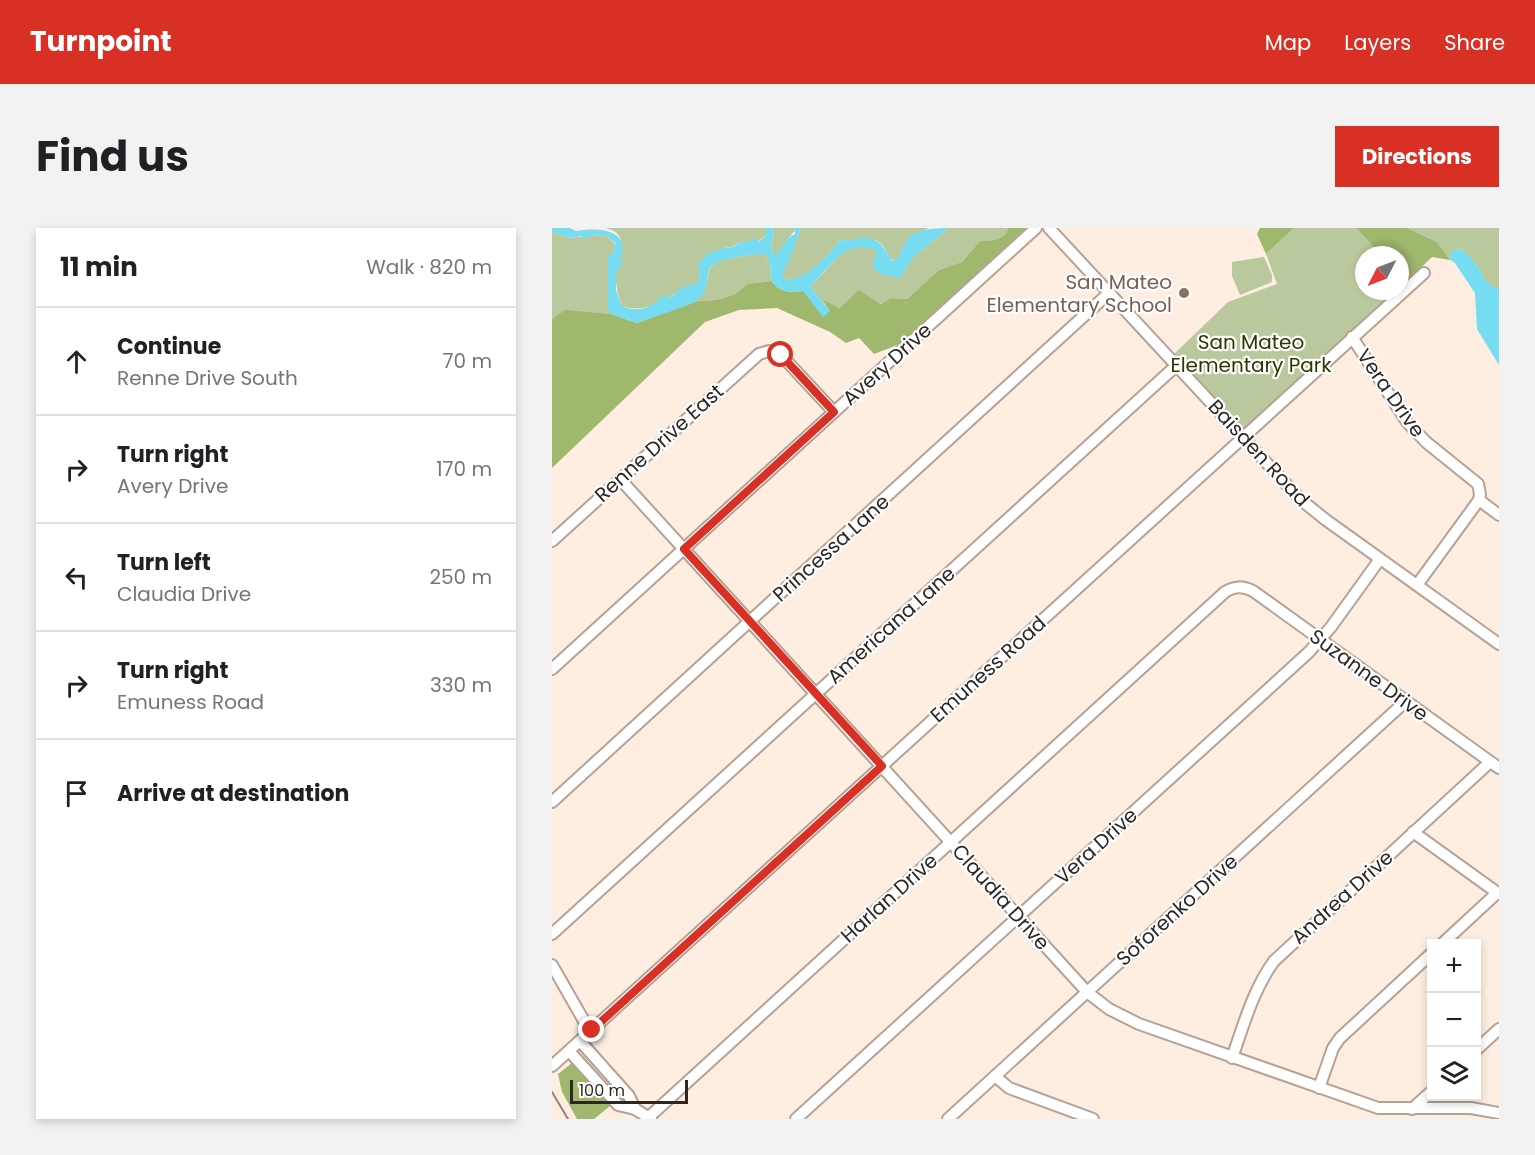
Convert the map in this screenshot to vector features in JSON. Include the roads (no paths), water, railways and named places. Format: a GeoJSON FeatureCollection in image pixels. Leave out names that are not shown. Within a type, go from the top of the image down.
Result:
{"type":"FeatureCollection","features":[{"type":"Feature","properties":{"kind":"street","name":"Avery Drive"},"geometry":{"type":"LineString","coordinates":[[552,669],[1036,228]]}},
{"type":"Feature","properties":{"kind":"street","name":"Baisden Road"},"geometry":{"type":"LineString","coordinates":[[1049,228],[1301,500],[1499,644]]}},
{"type":"Feature","properties":{"kind":"street","name":"Emuness Road"},"geometry":{"type":"LineString","coordinates":[[552,1066],[1424,273]]}},
{"type":"Feature","properties":{"kind":"street","name":"Princessa Lane"},"geometry":{"type":"LineString","coordinates":[[552,802],[1109,293]]}},
{"type":"Feature","properties":{"kind":"street","name":"Vera Drive"},"geometry":{"type":"LineString","coordinates":[[1352,337],[1407,422],[1440,454],[1475,480],[1480,489],[1479,500]]}},
{"type":"Feature","properties":{"kind":"street","name":"Renne Drive East"},"geometry":{"type":"LineString","coordinates":[[552,541],[754,357],[769,351],[786,359],[834,412]]}},
{"type":"Feature","properties":{"kind":"street","name":"Americana Lane"},"geometry":{"type":"LineString","coordinates":[[552,934],[1177,364]]}},
{"type":"Feature","properties":{"kind":"street","name":"Claudia Drive"},"geometry":{"type":"LineString","coordinates":[[620,479],[1088,992],[1109,1009],[1121,1016],[1232,1058],[1378,1108],[1471,1108],[1499,1113]]}},
{"type":"Feature","properties":{"kind":"street"},"geometry":{"type":"LineString","coordinates":[[1417,585],[1479,500],[1499,515]]}},
{"type":"Feature","properties":{"kind":"street","name":"Vera Drive"},"geometry":{"type":"LineString","coordinates":[[796,1119],[1320,640],[1380,559]]}},
{"type":"Feature","properties":{"kind":"street","name":"Suzanne Drive"},"geometry":{"type":"LineString","coordinates":[[1238,587],[1253,591],[1495,765]]}},
{"type":"Feature","properties":{"kind":"street","name":"Harlan Drive"},"geometry":{"type":"LineString","coordinates":[[650,1118],[1225,592],[1238,587]]}},
{"type":"Feature","properties":{"kind":"street","name":"Soforenko Drive"},"geometry":{"type":"LineString","coordinates":[[948,1119],[1406,701]]}},
{"type":"Feature","properties":{"kind":"street","name":"Andrea Drive"},"geometry":{"type":"LineString","coordinates":[[1232,1058],[1255,991],[1274,961],[1413,832],[1495,765]]}},
{"type":"Feature","properties":{"kind":"street"},"geometry":{"type":"LineString","coordinates":[[1413,832],[1498,893],[1447,939]]}},
{"type":"Feature","properties":{"kind":"street"},"geometry":{"type":"LineString","coordinates":[[1319,1088],[1333,1048],[1340,1038],[1427,957]]}},
{"type":"Feature","properties":{"kind":"street"},"geometry":{"type":"LineString","coordinates":[[552,965],[584,1021],[592,1030]]}},
{"type":"Feature","properties":{"kind":"street"},"geometry":{"type":"LineString","coordinates":[[1479,1047],[1499,1029]]}},
{"type":"Feature","properties":{"kind":"street"},"geometry":{"type":"LineString","coordinates":[[580,1041],[629,1096],[635,1109]]}},
{"type":"Feature","properties":{"kind":"street"},"geometry":{"type":"LineString","coordinates":[[569,1051],[618,1105],[635,1109],[650,1118]]}},
{"type":"Feature","properties":{"kind":"street"},"geometry":{"type":"LineString","coordinates":[[995,1076],[1009,1088],[1093,1119]]}},
{"type":"Feature","properties":{"kind":"street"},"geometry":{"type":"LineString","coordinates":[[1412,1109],[1427,1095]]}},
{"type":"Feature","properties":{"kind":"water"},"geometry":{"type":"Polygon","coordinates":[[[552,228],[570,228],[576,231],[602,230],[619,237],[622,242],[622,265],[616,271],[616,290],[622,306],[642,309],[654,304],[655,300],[659,302],[660,296],[664,295],[667,298],[674,295],[681,287],[687,289],[685,284],[695,285],[699,277],[698,263],[703,256],[723,248],[733,247],[742,241],[745,243],[754,239],[759,241],[766,236],[766,228],[772,228],[774,235],[771,248],[775,255],[795,234],[794,228],[801,228],[782,275],[786,280],[810,271],[840,240],[873,239],[880,244],[893,261],[899,256],[907,240],[917,233],[930,229],[949,228],[912,258],[899,278],[881,274],[874,269],[873,258],[876,257],[876,250],[864,247],[846,251],[810,286],[830,311],[823,317],[803,291],[785,291],[771,281],[770,263],[765,254],[734,257],[717,262],[709,270],[705,289],[698,300],[637,323],[611,314],[608,309],[608,256],[612,254],[616,244],[607,236],[591,235],[586,239],[581,236],[571,238],[552,232],[552,228]]]}},
{"type":"Feature","properties":{"kind":"water"},"geometry":{"type":"Polygon","coordinates":[[[1456,249],[1466,253],[1488,283],[1499,289],[1499,365],[1477,329],[1475,293],[1455,263],[1450,260],[1451,253],[1456,249]]]}},
{"type":"Feature","properties":{"kind":"railway"},"geometry":{"type":"LineString","coordinates":[[552,1092],[568,1119]]}},
{"type":"Feature","properties":{"kind":"place","name":"San Mateo Elementary School"},"geometry":{"type":"Point","coordinates":[1184,293]}},
{"type":"Feature","properties":{"kind":"park label","name":"San Mateo Elementary Park"},"geometry":{"type":"Point","coordinates":[1251,354]}}]}
